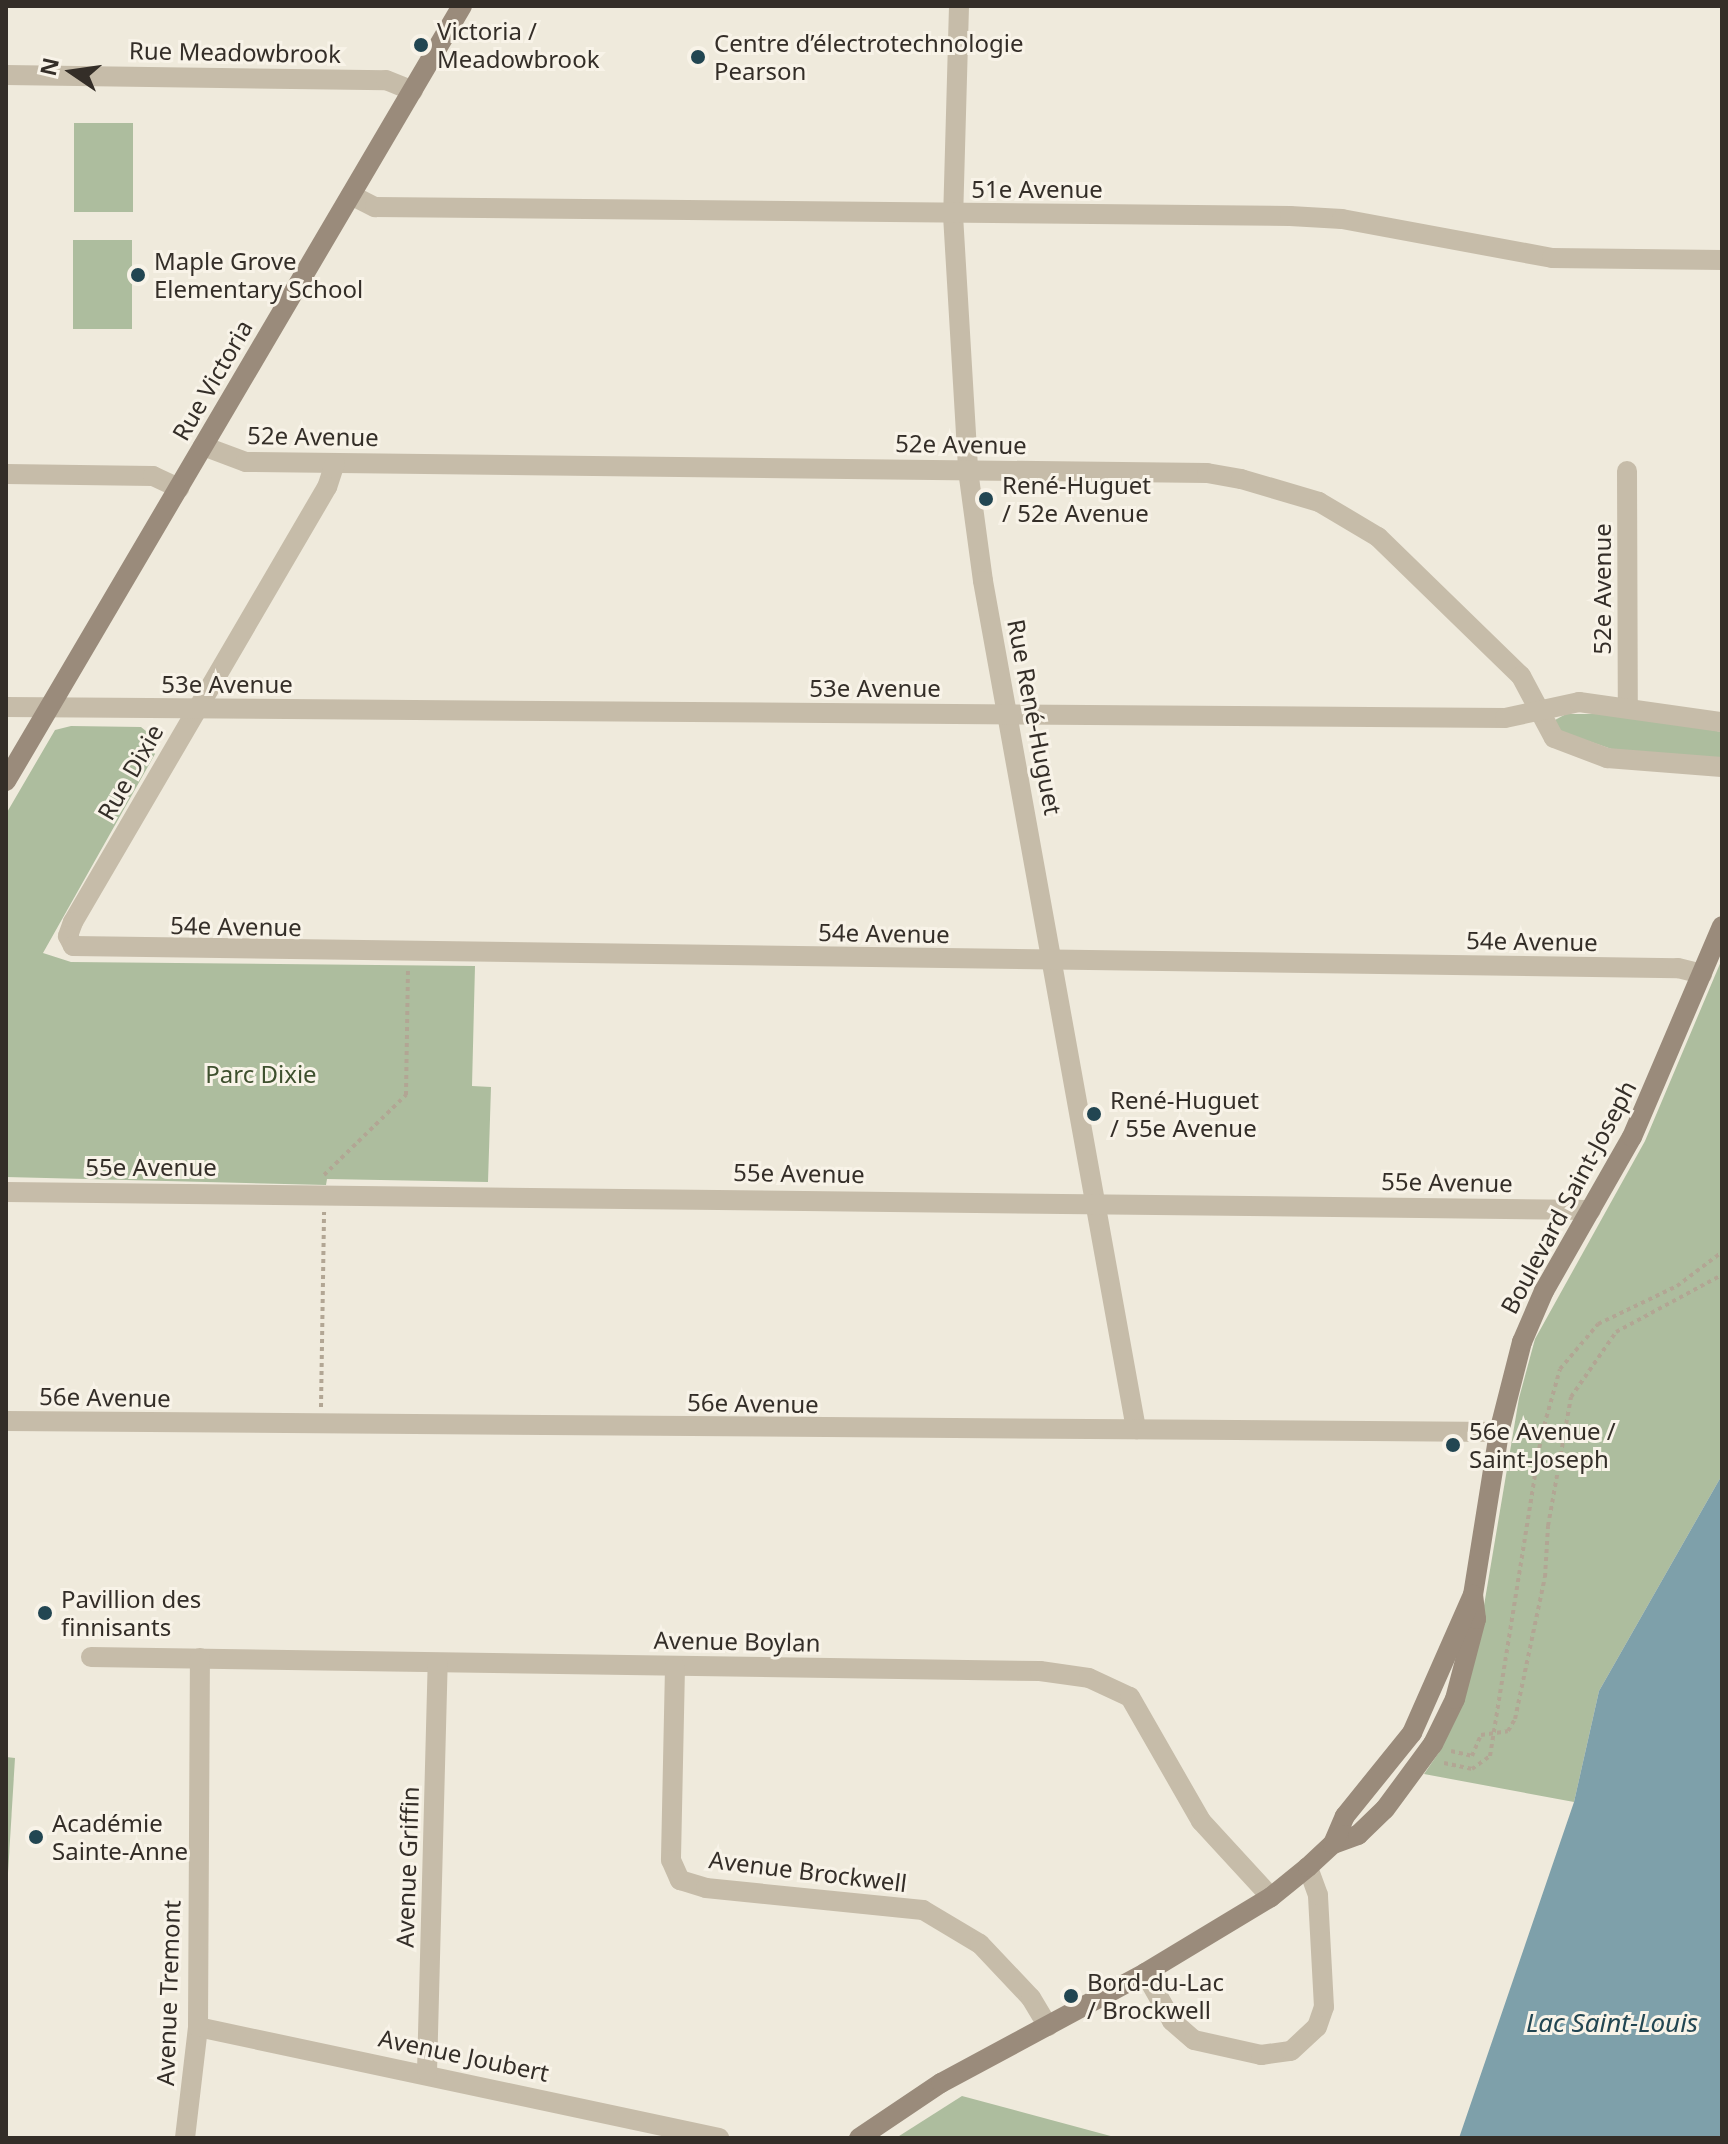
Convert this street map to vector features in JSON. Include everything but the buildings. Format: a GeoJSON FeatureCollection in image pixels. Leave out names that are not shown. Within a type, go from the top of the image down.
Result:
{"type":"FeatureCollection","features":[{"type":"Feature","properties":{"kind":"street","name":"Rue Victoria"},"geometry":{"type":"LineString","coordinates":[[6,781],[462,6]]}},
{"type":"Feature","properties":{"kind":"street","name":"Rue René-Huguet"},"geometry":{"type":"LineString","coordinates":[[959,6],[953,215],[968,470],[1007,716],[1054,961],[1136,1429]]}},
{"type":"Feature","properties":{"kind":"street","name":"Rue Meadowbrook"},"geometry":{"type":"LineString","coordinates":[[6,75],[386,80],[413,91]]}},
{"type":"Feature","properties":{"kind":"street","name":"51e Avenue"},"geometry":{"type":"LineString","coordinates":[[351,195],[375,207],[1329,218],[1552,258],[1722,260]]}},
{"type":"Feature","properties":{"kind":"street","name":"52e Avenue"},"geometry":{"type":"LineString","coordinates":[[203,446],[239,462],[1207,473],[1319,502],[1350,517],[1406,562],[1507,660],[1538,711]]}},
{"type":"Feature","properties":{"kind":"street","name":"Rue Dixie"},"geometry":{"type":"LineString","coordinates":[[69,941],[73,922],[327,487],[335,463]]}},
{"type":"Feature","properties":{"kind":"street","name":"52e Avenue"},"geometry":{"type":"LineString","coordinates":[[1627,471],[1628,705]]}},
{"type":"Feature","properties":{"kind":"street"},"geometry":{"type":"LineString","coordinates":[[6,474],[153,476],[179,488]]}},
{"type":"Feature","properties":{"kind":"street"},"geometry":{"type":"LineString","coordinates":[[1722,722],[1628,705],[1579,702],[1538,711],[1554,738],[1585,751],[1654,764],[1722,767]]}},
{"type":"Feature","properties":{"kind":"street","name":"53e Avenue"},"geometry":{"type":"LineString","coordinates":[[6,707],[1505,718],[1538,711]]}},
{"type":"Feature","properties":{"kind":"street","name":"Boulevard Saint-Joseph"},"geometry":{"type":"LineString","coordinates":[[1333,1844],[1345,1816],[1394,1759],[1432,1693],[1473,1595],[1532,1316],[1632,1137],[1722,926]]}},
{"type":"Feature","properties":{"kind":"street","name":"54e Avenue"},"geometry":{"type":"LineString","coordinates":[[69,941],[78,948],[102,950],[1678,968],[1702,974]]}},
{"type":"Feature","properties":{"kind":"street","name":"55e Avenue"},"geometry":{"type":"LineString","coordinates":[[6,1192],[1591,1210]]}},
{"type":"Feature","properties":{"kind":"street","name":"56e Avenue"},"geometry":{"type":"LineString","coordinates":[[6,1421],[1112,1433],[1136,1429],[1506,1432]]}},
{"type":"Feature","properties":{"kind":"street","name":"Boulevard Saint-Joseph"},"geometry":{"type":"LineString","coordinates":[[1333,1844],[1358,1835],[1426,1762],[1463,1674],[1476,1619],[1473,1595]]}},
{"type":"Feature","properties":{"kind":"street","name":"Avenue Boylan"},"geometry":{"type":"LineString","coordinates":[[91,1657],[1040,1671],[1114,1686],[1141,1712],[1201,1821],[1271,1897]]}},
{"type":"Feature","properties":{"kind":"street","name":"Avenue Tremont"},"geometry":{"type":"LineString","coordinates":[[185,2138],[198,2027],[200,1658]]}},
{"type":"Feature","properties":{"kind":"street","name":"Avenue Griffin"},"geometry":{"type":"LineString","coordinates":[[427,2072],[438,1663]]}},
{"type":"Feature","properties":{"kind":"street","name":"Avenue Brockwell"},"geometry":{"type":"LineString","coordinates":[[675,1667],[671,1860],[680,1880],[706,1888],[923,1910],[980,1944],[1031,1998],[1048,2026]]}},
{"type":"Feature","properties":{"kind":"street"},"geometry":{"type":"LineString","coordinates":[[859,2138],[941,2083],[1145,1973],[1271,1897],[1333,1844]]}},
{"type":"Feature","properties":{"kind":"street"},"geometry":{"type":"LineString","coordinates":[[1145,1973],[1172,2021],[1194,2040],[1261,2055],[1291,2051],[1317,2027],[1324,2007],[1318,1895],[1308,1867]]}},
{"type":"Feature","properties":{"kind":"street","name":"Avenue Joubert"},"geometry":{"type":"LineString","coordinates":[[198,2027],[427,2072],[719,2138]]}},
{"type":"Feature","properties":{"kind":"path"},"geometry":{"type":"LineString","coordinates":[[1426,1762],[1464,1770],[1479,1767],[1490,1756],[1545,1433],[1560,1369],[1598,1324],[1677,1286],[1722,1252]]}},
{"type":"Feature","properties":{"kind":"path"},"geometry":{"type":"LineString","coordinates":[[1442,1748],[1472,1756],[1481,1735],[1508,1731],[1515,1719],[1545,1577],[1571,1397],[1616,1332],[1722,1275]]}},
{"type":"Feature","properties":{"kind":"path"},"geometry":{"type":"LineString","coordinates":[[1506,1432],[1563,1436]]}},
{"type":"Feature","properties":{"kind":"green space"},"geometry":{"type":"Polygon","coordinates":[[[74,123],[133,123],[133,212],[74,212],[74,123]]]}},
{"type":"Feature","properties":{"kind":"green space"},"geometry":{"type":"Polygon","coordinates":[[[73,240],[132,240],[132,329],[73,329],[73,240]]]}},
{"type":"Feature","properties":{"kind":"green space"},"geometry":{"type":"Polygon","coordinates":[[[1566,714],[1626,714],[1722,732],[1722,760],[1629,755],[1559,731],[1555,720],[1566,714]]]}},
{"type":"Feature","properties":{"kind":"green space","name":"Parc Dixie"},"geometry":{"type":"Polygon","coordinates":[[[71,726],[141,727],[152,736],[155,754],[43,953],[71,962],[475,966],[472,1086],[491,1087],[488,1182],[327,1179],[326,1185],[6,1177],[6,814],[55,730],[71,726]]]}},
{"type":"Feature","properties":{"kind":"green space"},"geometry":{"type":"Polygon","coordinates":[[[1722,959],[1722,1475],[1599,1691],[1574,1802],[1424,1774],[1442,1748],[1477,1647],[1519,1398],[1535,1339],[1645,1141],[1722,959]]]}},
{"type":"Feature","properties":{"kind":"green space"},"geometry":{"type":"Polygon","coordinates":[[[6,1757],[15,1758],[6,1906],[6,1757]]]}},
{"type":"Feature","properties":{"kind":"green space"},"geometry":{"type":"Polygon","coordinates":[[[962,2096],[1118,2138],[896,2138],[962,2096]]]}},
{"type":"Feature","properties":{"kind":"water","name":"Lac Saint-Louis"},"geometry":{"type":"Polygon","coordinates":[[[1722,1475],[1722,2138],[1459,2138],[1574,1802],[1599,1691],[1722,1475]]]}},
{"type":"Feature","properties":{"kind":"place","name":"Victoria / Meadowbrook"},"geometry":{"type":"Point","coordinates":[421,45]}},
{"type":"Feature","properties":{"kind":"place","name":"Centre d’électrotechnologie Pearson"},"geometry":{"type":"Point","coordinates":[698,57]}},
{"type":"Feature","properties":{"kind":"place","name":"Maple Grove Elementary School"},"geometry":{"type":"Point","coordinates":[138,275]}},
{"type":"Feature","properties":{"kind":"place","name":"René-Huguet / 52e Avenue"},"geometry":{"type":"Point","coordinates":[986,499]}},
{"type":"Feature","properties":{"kind":"place","name":"René-Huguet / 55e Avenue"},"geometry":{"type":"Point","coordinates":[1094,1114]}},
{"type":"Feature","properties":{"kind":"place","name":"56e Avenue / Saint-Joseph"},"geometry":{"type":"Point","coordinates":[1453,1445]}},
{"type":"Feature","properties":{"kind":"place","name":"Pavillion des finnisants"},"geometry":{"type":"Point","coordinates":[45,1613]}},
{"type":"Feature","properties":{"kind":"place","name":"Académie Sainte-Anne"},"geometry":{"type":"Point","coordinates":[36,1837]}},
{"type":"Feature","properties":{"kind":"place","name":"Bord-du-Lac / Brockwell"},"geometry":{"type":"Point","coordinates":[1071,1996]}}]}
